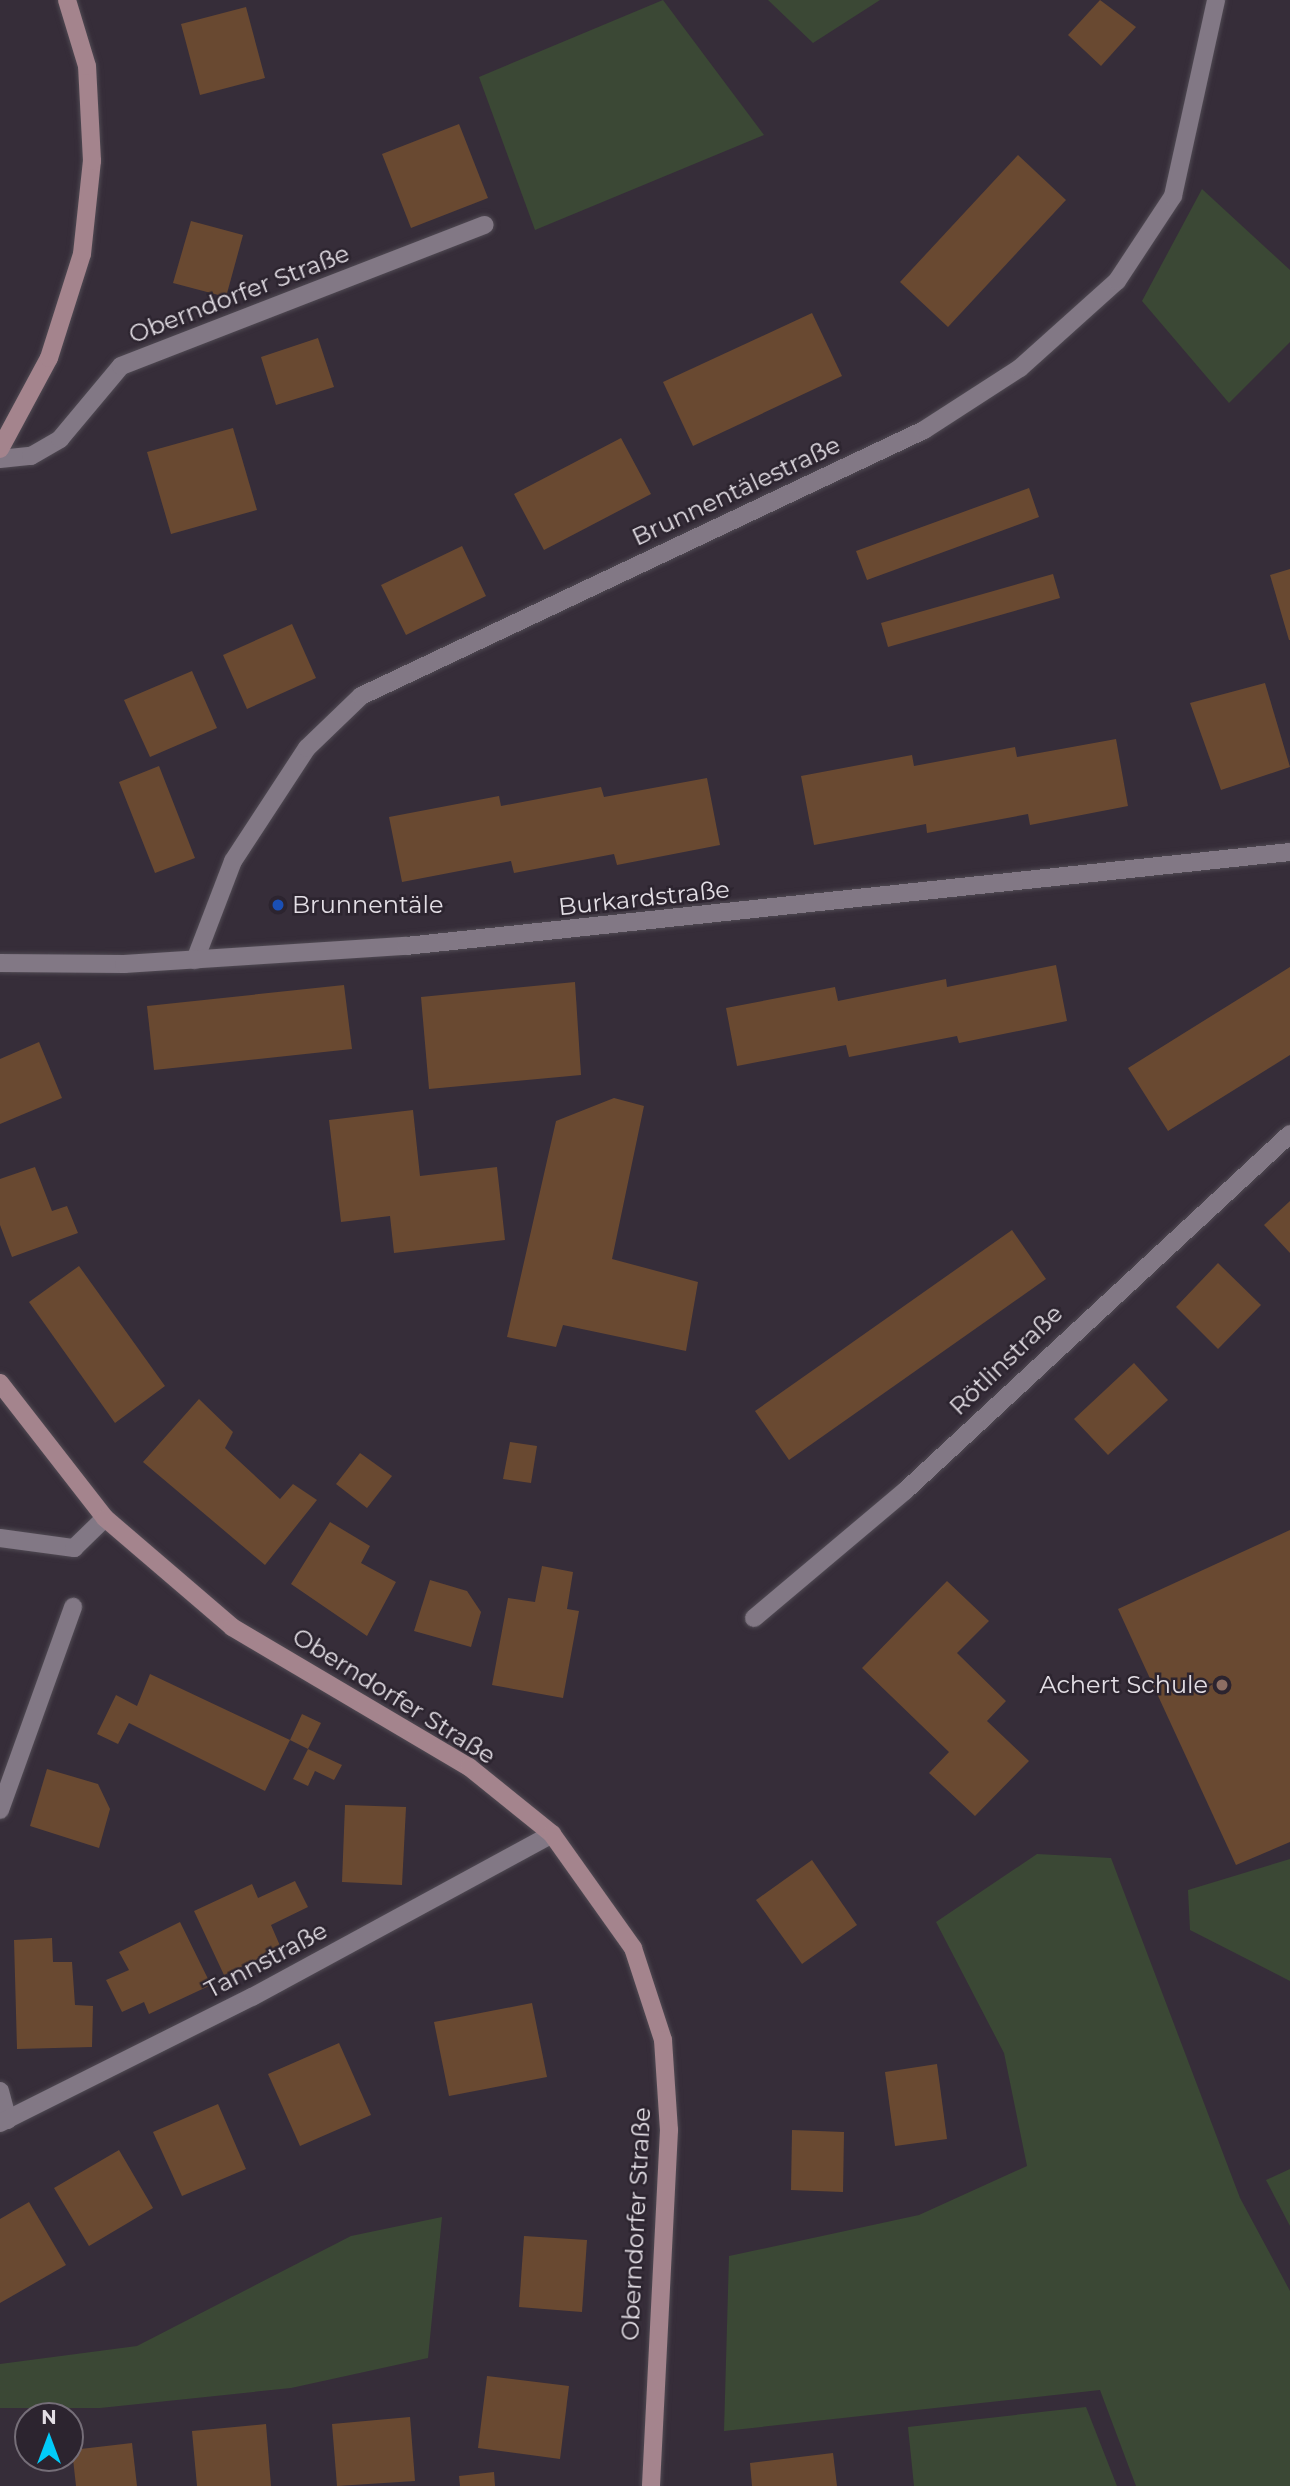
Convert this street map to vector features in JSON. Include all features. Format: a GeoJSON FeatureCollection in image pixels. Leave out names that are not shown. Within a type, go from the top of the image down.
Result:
{"type":"FeatureCollection","features":[{"type":"Feature","properties":{"kind":"street"},"geometry":{"type":"LineString","coordinates":[[0,449],[49,358],[82,254],[92,161],[87,66],[67,0]]}},
{"type":"Feature","properties":{"kind":"street","name":"Brunnentälestraße"},"geometry":{"type":"LineString","coordinates":[[195,960],[233,861],[307,748],[361,696],[924,430],[1020,368],[1117,281],[1173,196],[1216,0]]}},
{"type":"Feature","properties":{"kind":"street","name":"Oberndorfer Straße"},"geometry":{"type":"LineString","coordinates":[[0,459],[31,456],[60,439],[121,366],[485,225]]}},
{"type":"Feature","properties":{"kind":"street","name":"Burkardstraße"},"geometry":{"type":"LineString","coordinates":[[0,963],[195,960],[599,928],[1290,852]]}},
{"type":"Feature","properties":{"kind":"street","name":"Rötlinstraße"},"geometry":{"type":"LineString","coordinates":[[754,1618],[905,1491],[1290,1134]]}},
{"type":"Feature","properties":{"kind":"street","name":"Oberndorfer Straße"},"geometry":{"type":"LineString","coordinates":[[0,1383],[105,1518],[232,1627],[468,1767],[552,1834],[633,1948],[663,2040],[669,2130],[651,2486]]}},
{"type":"Feature","properties":{"kind":"street"},"geometry":{"type":"LineString","coordinates":[[0,1538],[74,1548],[105,1518]]}},
{"type":"Feature","properties":{"kind":"street"},"geometry":{"type":"LineString","coordinates":[[0,1810],[74,1607]]}},
{"type":"Feature","properties":{"kind":"street","name":"Tannstraße"},"geometry":{"type":"LineString","coordinates":[[4,2121],[552,1834]]}},
{"type":"Feature","properties":{"kind":"street"},"geometry":{"type":"LineString","coordinates":[[0,2091],[4,2121]]}},
{"type":"Feature","properties":{"kind":"green space"},"geometry":{"type":"Polygon","coordinates":[[[663,0],[764,135],[535,230],[479,77],[663,0]]]}},
{"type":"Feature","properties":{"kind":"green space"},"geometry":{"type":"Polygon","coordinates":[[[768,0],[880,0],[813,43],[768,0]]]}},
{"type":"Feature","properties":{"kind":"green space"},"geometry":{"type":"Polygon","coordinates":[[[1202,189],[1290,270],[1290,342],[1229,403],[1142,301],[1202,189]]]}},
{"type":"Feature","properties":{"kind":"green space"},"geometry":{"type":"Polygon","coordinates":[[[1037,1854],[1111,1858],[1240,2198],[1290,2291],[1290,2486],[1136,2486],[1100,2390],[724,2431],[729,2256],[919,2215],[1027,2166],[1004,2053],[936,1922],[1037,1854]]]}},
{"type":"Feature","properties":{"kind":"green space"},"geometry":{"type":"Polygon","coordinates":[[[1290,1859],[1290,1981],[1190,1930],[1188,1890],[1290,1859]]]}},
{"type":"Feature","properties":{"kind":"green space"},"geometry":{"type":"Polygon","coordinates":[[[1290,2169],[1290,2226],[1266,2180],[1290,2169]]]}},
{"type":"Feature","properties":{"kind":"green space"},"geometry":{"type":"Polygon","coordinates":[[[442,2217],[428,2358],[291,2388],[100,2408],[84,2408],[84,2402],[14,2402],[14,2408],[0,2408],[0,2364],[137,2346],[351,2236],[442,2217]]]}},
{"type":"Feature","properties":{"kind":"green space"},"geometry":{"type":"Polygon","coordinates":[[[1086,2407],[1117,2486],[914,2486],[908,2427],[1086,2407]]]}},
{"type":"Feature","properties":{"kind":"building"},"geometry":{"type":"Polygon","coordinates":[[[1100,0],[1136,27],[1101,66],[1068,35],[1100,0]]]}},
{"type":"Feature","properties":{"kind":"building"},"geometry":{"type":"Polygon","coordinates":[[[246,7],[265,78],[200,95],[181,24],[246,7]]]}},
{"type":"Feature","properties":{"kind":"building"},"geometry":{"type":"Polygon","coordinates":[[[459,124],[488,198],[411,228],[382,154],[459,124]]]}},
{"type":"Feature","properties":{"kind":"building"},"geometry":{"type":"Polygon","coordinates":[[[1018,155],[1066,200],[948,327],[900,282],[1018,155]]]}},
{"type":"Feature","properties":{"kind":"building"},"geometry":{"type":"Polygon","coordinates":[[[191,221],[243,235],[226,297],[173,283],[191,221]]]}},
{"type":"Feature","properties":{"kind":"building"},"geometry":{"type":"Polygon","coordinates":[[[812,313],[842,376],[693,446],[663,382],[812,313]]]}},
{"type":"Feature","properties":{"kind":"building"},"geometry":{"type":"Polygon","coordinates":[[[318,338],[334,387],[276,405],[261,357],[318,338]]]}},
{"type":"Feature","properties":{"kind":"building"},"geometry":{"type":"Polygon","coordinates":[[[233,428],[257,510],[171,534],[147,452],[233,428]]]}},
{"type":"Feature","properties":{"kind":"building"},"geometry":{"type":"Polygon","coordinates":[[[621,438],[651,494],[544,550],[514,494],[621,438]]]}},
{"type":"Feature","properties":{"kind":"building"},"geometry":{"type":"Polygon","coordinates":[[[1029,488],[1039,517],[867,580],[856,551],[1029,488]]]}},
{"type":"Feature","properties":{"kind":"building"},"geometry":{"type":"Polygon","coordinates":[[[462,546],[486,596],[406,635],[381,585],[462,546]]]}},
{"type":"Feature","properties":{"kind":"building"},"geometry":{"type":"Polygon","coordinates":[[[1290,569],[1290,640],[1289,640],[1270,575],[1290,569]]]}},
{"type":"Feature","properties":{"kind":"building"},"geometry":{"type":"Polygon","coordinates":[[[1053,574],[1060,598],[888,647],[881,623],[1053,574]]]}},
{"type":"Feature","properties":{"kind":"building"},"geometry":{"type":"Polygon","coordinates":[[[292,624],[316,678],[247,709],[223,655],[292,624]]]}},
{"type":"Feature","properties":{"kind":"building"},"geometry":{"type":"Polygon","coordinates":[[[192,671],[217,728],[150,757],[124,700],[192,671]]]}},
{"type":"Feature","properties":{"kind":"building"},"geometry":{"type":"Polygon","coordinates":[[[1265,683],[1290,767],[1221,790],[1190,703],[1265,683]]]}},
{"type":"Feature","properties":{"kind":"building"},"geometry":{"type":"Polygon","coordinates":[[[1116,739],[1128,806],[1030,825],[1028,814],[927,833],[926,824],[814,845],[801,776],[912,755],[914,766],[1015,747],[1017,757],[1116,739]]]}},
{"type":"Feature","properties":{"kind":"building"},"geometry":{"type":"Polygon","coordinates":[[[159,766],[195,858],[155,873],[119,782],[159,766]]]}},
{"type":"Feature","properties":{"kind":"building"},"geometry":{"type":"Polygon","coordinates":[[[707,778],[720,845],[617,865],[614,854],[514,873],[511,861],[402,882],[389,817],[499,796],[501,806],[601,787],[604,797],[707,778]]]}},
{"type":"Feature","properties":{"kind":"building"},"geometry":{"type":"Polygon","coordinates":[[[1056,965],[1067,1021],[959,1043],[957,1036],[849,1057],[846,1045],[737,1066],[726,1008],[835,987],[838,1001],[946,979],[947,987],[1056,965]]]}},
{"type":"Feature","properties":{"kind":"building"},"geometry":{"type":"Polygon","coordinates":[[[1290,967],[1290,1055],[1168,1131],[1128,1068],[1290,967]]]}},
{"type":"Feature","properties":{"kind":"building"},"geometry":{"type":"Polygon","coordinates":[[[575,982],[581,1075],[429,1089],[421,997],[575,982]]]}},
{"type":"Feature","properties":{"kind":"building"},"geometry":{"type":"Polygon","coordinates":[[[344,985],[352,1049],[154,1070],[147,1006],[344,985]]]}},
{"type":"Feature","properties":{"kind":"building"},"geometry":{"type":"Polygon","coordinates":[[[39,1042],[62,1098],[0,1124],[0,1059],[39,1042]]]}},
{"type":"Feature","properties":{"kind":"building"},"geometry":{"type":"Polygon","coordinates":[[[614,1098],[644,1106],[612,1259],[698,1282],[686,1351],[563,1325],[556,1347],[507,1337],[556,1121],[614,1098]]]}},
{"type":"Feature","properties":{"kind":"building"},"geometry":{"type":"Polygon","coordinates":[[[413,1110],[420,1176],[497,1167],[505,1240],[394,1253],[390,1216],[341,1222],[329,1120],[413,1110]]]}},
{"type":"Feature","properties":{"kind":"building"},"geometry":{"type":"Polygon","coordinates":[[[35,1167],[52,1211],[67,1206],[78,1233],[12,1257],[0,1225],[0,1179],[35,1167]]]}},
{"type":"Feature","properties":{"kind":"building"},"geometry":{"type":"Polygon","coordinates":[[[1290,1201],[1290,1253],[1264,1225],[1290,1201]]]}},
{"type":"Feature","properties":{"kind":"building"},"geometry":{"type":"Polygon","coordinates":[[[1012,1230],[1046,1279],[789,1460],[755,1411],[1012,1230]]]}},
{"type":"Feature","properties":{"kind":"building"},"geometry":{"type":"Polygon","coordinates":[[[1218,1263],[1261,1305],[1218,1349],[1176,1307],[1218,1263]]]}},
{"type":"Feature","properties":{"kind":"building"},"geometry":{"type":"Polygon","coordinates":[[[79,1266],[165,1386],[115,1423],[29,1302],[79,1266]]]}},
{"type":"Feature","properties":{"kind":"building"},"geometry":{"type":"Polygon","coordinates":[[[1134,1363],[1168,1400],[1108,1455],[1074,1419],[1134,1363]]]}},
{"type":"Feature","properties":{"kind":"building"},"geometry":{"type":"Polygon","coordinates":[[[199,1399],[233,1432],[225,1448],[280,1499],[293,1484],[317,1500],[265,1565],[143,1462],[199,1399]]]}},
{"type":"Feature","properties":{"kind":"building"},"geometry":{"type":"Polygon","coordinates":[[[510,1442],[537,1446],[531,1483],[503,1479],[510,1442]]]}},
{"type":"Feature","properties":{"kind":"building"},"geometry":{"type":"Polygon","coordinates":[[[360,1453],[392,1476],[367,1508],[336,1484],[360,1453]]]}},
{"type":"Feature","properties":{"kind":"building"},"geometry":{"type":"Polygon","coordinates":[[[330,1522],[370,1546],[361,1563],[396,1582],[367,1636],[291,1584],[330,1522]]]}},
{"type":"Feature","properties":{"kind":"building","name":"Achert Schule"},"geometry":{"type":"Polygon","coordinates":[[[1290,1530],[1290,1842],[1236,1865],[1118,1609],[1290,1530]]]}},
{"type":"Feature","properties":{"kind":"building"},"geometry":{"type":"Polygon","coordinates":[[[542,1566],[573,1572],[567,1609],[579,1611],[563,1698],[492,1685],[508,1598],[535,1602],[542,1566]]]}},
{"type":"Feature","properties":{"kind":"building"},"geometry":{"type":"Polygon","coordinates":[[[430,1580],[467,1591],[481,1612],[471,1647],[414,1631],[430,1580]]]}},
{"type":"Feature","properties":{"kind":"building"},"geometry":{"type":"Polygon","coordinates":[[[947,1581],[989,1621],[957,1653],[1006,1701],[987,1721],[1029,1761],[975,1816],[929,1773],[949,1752],[862,1668],[947,1581]]]}},
{"type":"Feature","properties":{"kind":"building"},"geometry":{"type":"Polygon","coordinates":[[[150,1674],[290,1740],[265,1791],[129,1723],[118,1744],[97,1734],[116,1695],[137,1706],[150,1674]]]}},
{"type":"Feature","properties":{"kind":"building"},"geometry":{"type":"Polygon","coordinates":[[[302,1714],[321,1723],[308,1749],[290,1740],[302,1714]]]}},
{"type":"Feature","properties":{"kind":"building"},"geometry":{"type":"Polygon","coordinates":[[[308,1749],[342,1765],[334,1780],[315,1771],[308,1786],[293,1779],[308,1749]]]}},
{"type":"Feature","properties":{"kind":"building"},"geometry":{"type":"Polygon","coordinates":[[[47,1769],[98,1784],[110,1809],[99,1848],[30,1826],[47,1769]]]}},
{"type":"Feature","properties":{"kind":"building"},"geometry":{"type":"Polygon","coordinates":[[[345,1805],[406,1807],[402,1885],[342,1882],[345,1805]]]}},
{"type":"Feature","properties":{"kind":"building"},"geometry":{"type":"Polygon","coordinates":[[[812,1860],[857,1925],[802,1964],[756,1900],[812,1860]]]}},
{"type":"Feature","properties":{"kind":"building"},"geometry":{"type":"Polygon","coordinates":[[[295,1881],[308,1907],[271,1925],[281,1948],[224,1975],[194,1911],[252,1884],[258,1898],[295,1881]]]}},
{"type":"Feature","properties":{"kind":"building"},"geometry":{"type":"Polygon","coordinates":[[[180,1922],[211,1985],[149,2014],[144,2002],[122,2012],[106,1980],[129,1970],[119,1952],[180,1922]]]}},
{"type":"Feature","properties":{"kind":"building"},"geometry":{"type":"Polygon","coordinates":[[[52,1938],[53,1962],[72,1962],[75,2005],[93,2006],[92,2047],[17,2049],[14,1940],[52,1938]]]}},
{"type":"Feature","properties":{"kind":"building"},"geometry":{"type":"Polygon","coordinates":[[[532,2003],[547,2077],[449,2096],[434,2022],[532,2003]]]}},
{"type":"Feature","properties":{"kind":"building"},"geometry":{"type":"Polygon","coordinates":[[[339,2043],[371,2115],[300,2146],[268,2074],[339,2043]]]}},
{"type":"Feature","properties":{"kind":"building"},"geometry":{"type":"Polygon","coordinates":[[[937,2064],[947,2139],[895,2146],[885,2072],[937,2064]]]}},
{"type":"Feature","properties":{"kind":"building"},"geometry":{"type":"Polygon","coordinates":[[[218,2104],[246,2169],[182,2196],[153,2132],[218,2104]]]}},
{"type":"Feature","properties":{"kind":"building"},"geometry":{"type":"Polygon","coordinates":[[[792,2130],[844,2132],[843,2192],[791,2190],[792,2130]]]}},
{"type":"Feature","properties":{"kind":"building"},"geometry":{"type":"Polygon","coordinates":[[[119,2150],[153,2208],[89,2246],[54,2188],[119,2150]]]}},
{"type":"Feature","properties":{"kind":"building"},"geometry":{"type":"Polygon","coordinates":[[[29,2202],[66,2265],[0,2303],[0,2219],[29,2202]]]}},
{"type":"Feature","properties":{"kind":"building"},"geometry":{"type":"Polygon","coordinates":[[[524,2236],[587,2240],[582,2312],[519,2307],[524,2236]]]}},
{"type":"Feature","properties":{"kind":"building"},"geometry":{"type":"Polygon","coordinates":[[[487,2376],[569,2386],[560,2459],[478,2448],[487,2376]]]}},
{"type":"Feature","properties":{"kind":"building"},"geometry":{"type":"Polygon","coordinates":[[[410,2417],[415,2481],[337,2486],[332,2424],[410,2417]]]}},
{"type":"Feature","properties":{"kind":"building"},"geometry":{"type":"Polygon","coordinates":[[[266,2424],[271,2486],[197,2486],[192,2431],[266,2424]]]}},
{"type":"Feature","properties":{"kind":"building"},"geometry":{"type":"Polygon","coordinates":[[[132,2443],[137,2486],[76,2486],[74,2472],[84,2472],[84,2449],[132,2443]]]}},
{"type":"Feature","properties":{"kind":"building"},"geometry":{"type":"Polygon","coordinates":[[[833,2453],[837,2486],[752,2486],[750,2463],[833,2453]]]}},
{"type":"Feature","properties":{"kind":"building"},"geometry":{"type":"Polygon","coordinates":[[[494,2472],[495,2486],[460,2486],[459,2476],[494,2472]]]}},
{"type":"Feature","properties":{"kind":"place","name":"Brunnentäle"},"geometry":{"type":"Point","coordinates":[278,905]}},
{"type":"Feature","properties":{"kind":"place","name":"Achert Schule"},"geometry":{"type":"Point","coordinates":[1222,1685]}}]}
